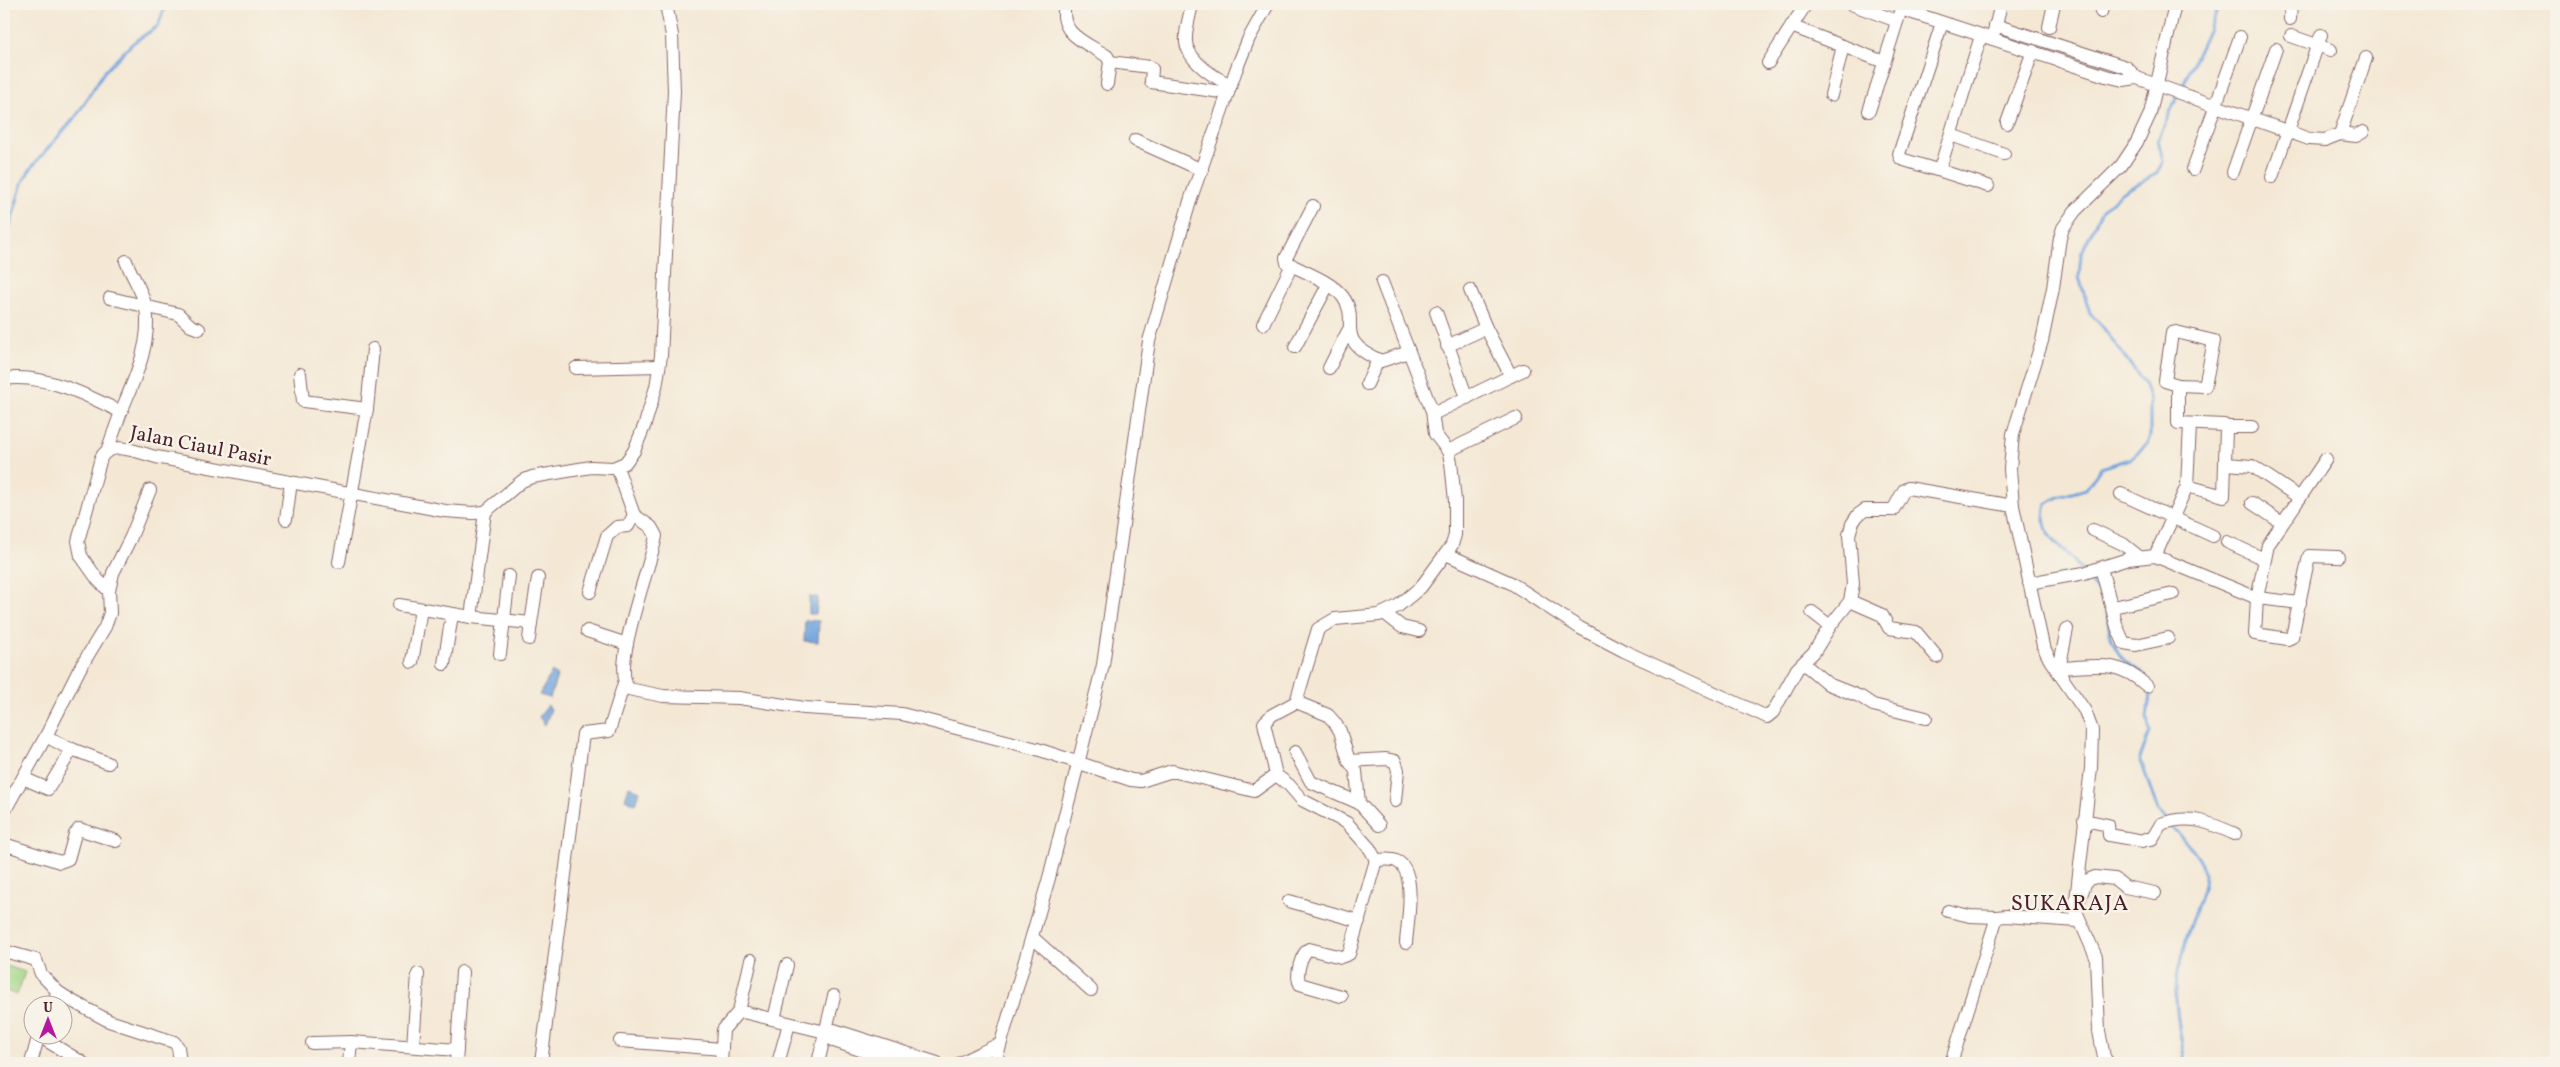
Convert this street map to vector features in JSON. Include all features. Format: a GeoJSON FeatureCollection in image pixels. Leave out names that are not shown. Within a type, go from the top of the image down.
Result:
{"type":"FeatureCollection","features":[{"type":"Feature","properties":{"kind":"street"},"geometry":{"type":"LineString","coordinates":[[471,617],[485,512],[522,481],[532,477],[582,468],[617,467],[628,460],[640,438],[651,404],[659,366],[663,331],[665,244],[674,92],[672,35],[666,4]]}},
{"type":"Feature","properties":{"kind":"street"},"geometry":{"type":"LineString","coordinates":[[1065,4],[1063,17],[1069,31],[1107,56],[1110,62],[1107,84]]}},
{"type":"Feature","properties":{"kind":"street"},"geometry":{"type":"LineString","coordinates":[[1192,4],[1187,46],[1199,64],[1229,89]]}},
{"type":"Feature","properties":{"kind":"street"},"geometry":{"type":"LineString","coordinates":[[995,1063],[1032,937],[1079,762],[1109,636],[1127,491],[1149,341],[1202,170],[1242,52],[1268,4]]}},
{"type":"Feature","properties":{"kind":"street"},"geometry":{"type":"LineString","coordinates":[[1768,63],[1790,26],[1806,4]]}},
{"type":"Feature","properties":{"kind":"street"},"geometry":{"type":"LineString","coordinates":[[1854,4],[1897,22]]}},
{"type":"Feature","properties":{"kind":"street"},"geometry":{"type":"LineString","coordinates":[[1938,170],[1986,37],[1996,25],[2001,4]]}},
{"type":"Feature","properties":{"kind":"street"},"geometry":{"type":"LineString","coordinates":[[2049,27],[2054,4]]}},
{"type":"Feature","properties":{"kind":"street"},"geometry":{"type":"LineString","coordinates":[[2108,1063],[2100,1031],[2096,957],[2091,942],[2078,921],[2075,900],[2091,768],[2092,730],[2085,711],[2043,646],[2013,506],[2010,468],[2012,434],[2042,341],[2053,288],[2060,238],[2075,211],[2121,166],[2137,142],[2150,114],[2155,84],[2176,4]]}},
{"type":"Feature","properties":{"kind":"street"},"geometry":{"type":"LineString","coordinates":[[2290,19],[2291,4]]}},
{"type":"Feature","properties":{"kind":"street"},"geometry":{"type":"LineString","coordinates":[[1869,111],[1902,6],[1942,23],[2106,76],[2123,80],[2137,78],[2289,133],[2316,140],[2326,140],[2340,134],[2356,136],[2362,132]]}},
{"type":"Feature","properties":{"kind":"street"},"geometry":{"type":"LineString","coordinates":[[1942,23],[1899,156],[1901,159],[1988,186]]}},
{"type":"Feature","properties":{"kind":"street"},"geometry":{"type":"LineString","coordinates":[[1996,25],[2126,67],[2137,78]]}},
{"type":"Feature","properties":{"kind":"street"},"geometry":{"type":"LineString","coordinates":[[1790,26],[1884,62]]}},
{"type":"Feature","properties":{"kind":"street"},"geometry":{"type":"LineString","coordinates":[[2292,36],[2320,40],[2331,50]]}},
{"type":"Feature","properties":{"kind":"street"},"geometry":{"type":"LineString","coordinates":[[2193,169],[2240,37]]}},
{"type":"Feature","properties":{"kind":"street"},"geometry":{"type":"LineString","coordinates":[[2272,177],[2320,40]]}},
{"type":"Feature","properties":{"kind":"street"},"geometry":{"type":"LineString","coordinates":[[1831,95],[1843,46]]}},
{"type":"Feature","properties":{"kind":"street"},"geometry":{"type":"LineString","coordinates":[[2233,172],[2276,49]]}},
{"type":"Feature","properties":{"kind":"street"},"geometry":{"type":"LineString","coordinates":[[2007,123],[2032,51]]}},
{"type":"Feature","properties":{"kind":"street"},"geometry":{"type":"LineString","coordinates":[[2082,67],[2087,54]]}},
{"type":"Feature","properties":{"kind":"street"},"geometry":{"type":"LineString","coordinates":[[2340,134],[2366,58]]}},
{"type":"Feature","properties":{"kind":"street"},"geometry":{"type":"LineString","coordinates":[[1110,62],[1150,66],[1152,69],[1151,82],[1229,89]]}},
{"type":"Feature","properties":{"kind":"street"},"geometry":{"type":"LineString","coordinates":[[1951,135],[2004,154]]}},
{"type":"Feature","properties":{"kind":"street"},"geometry":{"type":"LineString","coordinates":[[1135,140],[1202,170]]}},
{"type":"Feature","properties":{"kind":"street"},"geometry":{"type":"LineString","coordinates":[[1313,206],[1286,258],[1287,263],[1328,285],[1342,296],[1346,303],[1348,331],[1355,344],[1378,360],[1385,360],[1409,352]]}},
{"type":"Feature","properties":{"kind":"street"},"geometry":{"type":"LineString","coordinates":[[107,450],[144,348],[146,308],[126,261]]}},
{"type":"Feature","properties":{"kind":"street"},"geometry":{"type":"LineString","coordinates":[[1264,324],[1292,266]]}},
{"type":"Feature","properties":{"kind":"street"},"geometry":{"type":"LineString","coordinates":[[1341,996],[1300,984],[1298,974],[1304,952],[1308,949],[1340,957],[1346,956],[1350,951],[1376,860],[1370,850],[1346,823],[1302,800],[1289,785],[1276,775],[1264,725],[1275,713],[1296,702],[1312,644],[1322,625],[1335,619],[1365,618],[1384,613],[1406,600],[1421,587],[1446,554],[1452,545],[1455,535],[1453,477],[1448,451],[1435,434],[1433,414],[1382,282]]}},
{"type":"Feature","properties":{"kind":"street"},"geometry":{"type":"LineString","coordinates":[[1295,347],[1328,285]]}},
{"type":"Feature","properties":{"kind":"street"},"geometry":{"type":"LineString","coordinates":[[1470,290],[1486,328],[1511,376]]}},
{"type":"Feature","properties":{"kind":"street"},"geometry":{"type":"LineString","coordinates":[[110,298],[178,314],[191,326],[199,329]]}},
{"type":"Feature","properties":{"kind":"street"},"geometry":{"type":"LineString","coordinates":[[1436,312],[1467,398]]}},
{"type":"Feature","properties":{"kind":"street"},"geometry":{"type":"LineString","coordinates":[[1447,346],[1486,328]]}},
{"type":"Feature","properties":{"kind":"street"},"geometry":{"type":"LineString","coordinates":[[1329,368],[1348,331]]}},
{"type":"Feature","properties":{"kind":"street"},"geometry":{"type":"LineString","coordinates":[[2176,332],[2213,340],[2206,386],[2178,385],[2167,383],[2165,380],[2172,333],[2176,332]]}},
{"type":"Feature","properties":{"kind":"street"},"geometry":{"type":"LineString","coordinates":[[340,562],[350,493],[367,409],[373,349]]}},
{"type":"Feature","properties":{"kind":"street"},"geometry":{"type":"LineString","coordinates":[[1368,384],[1378,360]]}},
{"type":"Feature","properties":{"kind":"street"},"geometry":{"type":"LineString","coordinates":[[576,368],[659,366]]}},
{"type":"Feature","properties":{"kind":"street"},"geometry":{"type":"LineString","coordinates":[[1433,414],[1523,370]]}},
{"type":"Feature","properties":{"kind":"street"},"geometry":{"type":"LineString","coordinates":[[300,374],[303,401],[367,409]]}},
{"type":"Feature","properties":{"kind":"street"},"geometry":{"type":"LineString","coordinates":[[4,379],[40,380],[121,412]]}},
{"type":"Feature","properties":{"kind":"street"},"geometry":{"type":"LineString","coordinates":[[2178,385],[2177,421],[2179,423],[2252,427]]}},
{"type":"Feature","properties":{"kind":"street"},"geometry":{"type":"LineString","coordinates":[[1448,451],[1516,418]]}},
{"type":"Feature","properties":{"kind":"street"},"geometry":{"type":"LineString","coordinates":[[2155,556],[2187,486],[2190,424]]}},
{"type":"Feature","properties":{"kind":"street"},"geometry":{"type":"LineString","coordinates":[[2187,486],[2224,496],[2226,427]]}},
{"type":"Feature","properties":{"kind":"street","name":"Jalan Ciaul Pasir"},"geometry":{"type":"LineString","coordinates":[[109,591],[98,580],[82,556],[78,541],[101,458],[107,450],[117,448],[445,511],[485,512]]}},
{"type":"Feature","properties":{"kind":"street"},"geometry":{"type":"LineString","coordinates":[[2326,459],[2268,545],[2257,598],[2254,631],[2258,636],[2291,638],[2309,556],[2338,557]]}},
{"type":"Feature","properties":{"kind":"street"},"geometry":{"type":"LineString","coordinates":[[2226,464],[2252,466],[2300,498]]}},
{"type":"Feature","properties":{"kind":"street"},"geometry":{"type":"LineString","coordinates":[[541,1063],[583,734],[610,731],[625,680],[627,644],[656,536],[651,527],[634,515],[617,467]]}},
{"type":"Feature","properties":{"kind":"street"},"geometry":{"type":"LineString","coordinates":[[286,519],[291,482]]}},
{"type":"Feature","properties":{"kind":"street"},"geometry":{"type":"LineString","coordinates":[[1446,554],[1511,583],[1580,628],[1624,651],[1765,718],[1773,712],[1795,673],[1814,652],[1830,626],[1850,601],[1853,584],[1848,534],[1858,515],[1865,510],[1893,510],[1904,490],[1908,488],[2013,506]]}},
{"type":"Feature","properties":{"kind":"street"},"geometry":{"type":"LineString","coordinates":[[4,812],[46,736],[79,670],[105,627],[110,613],[109,591],[113,573],[131,537],[150,490]]}},
{"type":"Feature","properties":{"kind":"street"},"geometry":{"type":"LineString","coordinates":[[2121,494],[2213,536]]}},
{"type":"Feature","properties":{"kind":"street"},"geometry":{"type":"LineString","coordinates":[[2252,503],[2282,523]]}},
{"type":"Feature","properties":{"kind":"street"},"geometry":{"type":"LineString","coordinates":[[590,592],[607,536],[616,527],[628,526],[634,515]]}},
{"type":"Feature","properties":{"kind":"street"},"geometry":{"type":"LineString","coordinates":[[2093,530],[2123,544],[2138,556]]}},
{"type":"Feature","properties":{"kind":"street"},"geometry":{"type":"LineString","coordinates":[[2227,542],[2264,559]]}},
{"type":"Feature","properties":{"kind":"street"},"geometry":{"type":"LineString","coordinates":[[2029,583],[2101,568],[2138,556],[2155,556],[2257,598],[2300,603]]}},
{"type":"Feature","properties":{"kind":"street"},"geometry":{"type":"LineString","coordinates":[[2101,568],[2120,637],[2126,645],[2136,645],[2168,638]]}},
{"type":"Feature","properties":{"kind":"street"},"geometry":{"type":"LineString","coordinates":[[500,654],[509,576]]}},
{"type":"Feature","properties":{"kind":"street"},"geometry":{"type":"LineString","coordinates":[[530,639],[538,578]]}},
{"type":"Feature","properties":{"kind":"street"},"geometry":{"type":"LineString","coordinates":[[2113,607],[2172,594]]}},
{"type":"Feature","properties":{"kind":"street"},"geometry":{"type":"LineString","coordinates":[[1850,601],[1882,615],[1887,626],[1892,630],[1916,632],[1937,656]]}},
{"type":"Feature","properties":{"kind":"street"},"geometry":{"type":"LineString","coordinates":[[399,605],[452,615],[531,623]]}},
{"type":"Feature","properties":{"kind":"street"},"geometry":{"type":"LineString","coordinates":[[412,662],[421,609]]}},
{"type":"Feature","properties":{"kind":"street"},"geometry":{"type":"LineString","coordinates":[[1812,612],[1830,626]]}},
{"type":"Feature","properties":{"kind":"street"},"geometry":{"type":"LineString","coordinates":[[1384,613],[1402,627],[1419,631]]}},
{"type":"Feature","properties":{"kind":"street"},"geometry":{"type":"LineString","coordinates":[[444,664],[452,615]]}},
{"type":"Feature","properties":{"kind":"street"},"geometry":{"type":"LineString","coordinates":[[2061,672],[2066,629]]}},
{"type":"Feature","properties":{"kind":"street"},"geometry":{"type":"LineString","coordinates":[[587,631],[627,644]]}},
{"type":"Feature","properties":{"kind":"street"},"geometry":{"type":"LineString","coordinates":[[1803,663],[1828,684],[1862,697],[1873,705],[1926,718]]}},
{"type":"Feature","properties":{"kind":"street"},"geometry":{"type":"LineString","coordinates":[[2061,672],[2109,665],[2134,674],[2147,686]]}},
{"type":"Feature","properties":{"kind":"street"},"geometry":{"type":"LineString","coordinates":[[625,680],[630,689],[648,694],[739,698],[812,709],[902,714],[1079,762],[1132,780],[1141,781],[1163,773],[1180,772],[1254,791],[1276,775]]}},
{"type":"Feature","properties":{"kind":"street"},"geometry":{"type":"LineString","coordinates":[[1296,702],[1328,715],[1340,731],[1349,761],[1356,771],[1359,803]]}},
{"type":"Feature","properties":{"kind":"street"},"geometry":{"type":"LineString","coordinates":[[46,736],[72,749],[108,763]]}},
{"type":"Feature","properties":{"kind":"street"},"geometry":{"type":"LineString","coordinates":[[23,778],[48,789],[72,749]]}},
{"type":"Feature","properties":{"kind":"street"},"geometry":{"type":"LineString","coordinates":[[1295,752],[1311,782],[1359,803],[1379,825]]}},
{"type":"Feature","properties":{"kind":"street"},"geometry":{"type":"LineString","coordinates":[[1349,761],[1386,759],[1394,761],[1398,770],[1395,801]]}},
{"type":"Feature","properties":{"kind":"street"},"geometry":{"type":"LineString","coordinates":[[2084,820],[2108,825],[2109,835],[2143,842],[2152,839],[2161,824],[2173,820],[2203,820],[2235,834]]}},
{"type":"Feature","properties":{"kind":"street"},"geometry":{"type":"LineString","coordinates":[[4,844],[60,862],[68,859],[79,830],[116,841]]}},
{"type":"Feature","properties":{"kind":"street"},"geometry":{"type":"LineString","coordinates":[[1376,860],[1394,860],[1400,863],[1407,877],[1410,894],[1406,943]]}},
{"type":"Feature","properties":{"kind":"street"},"geometry":{"type":"LineString","coordinates":[[2075,900],[2082,897],[2088,880],[2095,877],[2115,879],[2125,886],[2155,893]]}},
{"type":"Feature","properties":{"kind":"street"},"geometry":{"type":"LineString","coordinates":[[1289,901],[1359,921]]}},
{"type":"Feature","properties":{"kind":"street"},"geometry":{"type":"LineString","coordinates":[[1948,911],[1970,916],[2006,916],[2078,921]]}},
{"type":"Feature","properties":{"kind":"street"},"geometry":{"type":"LineString","coordinates":[[1951,1063],[1997,917]]}},
{"type":"Feature","properties":{"kind":"street"},"geometry":{"type":"LineString","coordinates":[[1032,937],[1092,990]]}},
{"type":"Feature","properties":{"kind":"street"},"geometry":{"type":"LineString","coordinates":[[4,951],[36,960],[40,974],[58,992],[108,1021],[174,1042],[178,1047],[180,1063]]}},
{"type":"Feature","properties":{"kind":"street"},"geometry":{"type":"LineString","coordinates":[[721,1063],[723,1030],[733,1018],[751,960]]}},
{"type":"Feature","properties":{"kind":"street"},"geometry":{"type":"LineString","coordinates":[[774,1019],[787,964]]}},
{"type":"Feature","properties":{"kind":"street"},"geometry":{"type":"LineString","coordinates":[[456,1063],[462,972]]}},
{"type":"Feature","properties":{"kind":"street"},"geometry":{"type":"LineString","coordinates":[[413,1046],[418,974]]}},
{"type":"Feature","properties":{"kind":"street"},"geometry":{"type":"LineString","coordinates":[[818,1063],[834,996]]}},
{"type":"Feature","properties":{"kind":"street"},"geometry":{"type":"LineString","coordinates":[[733,1018],[774,1019],[825,1032],[834,1030],[937,1063]]}},
{"type":"Feature","properties":{"kind":"street"},"geometry":{"type":"LineString","coordinates":[[778,1063],[789,1024]]}},
{"type":"Feature","properties":{"kind":"street"},"geometry":{"type":"LineString","coordinates":[[825,1032],[834,1042],[899,1063]]}},
{"type":"Feature","properties":{"kind":"street"},"geometry":{"type":"LineString","coordinates":[[620,1041],[722,1049]]}},
{"type":"Feature","properties":{"kind":"street"},"geometry":{"type":"LineString","coordinates":[[312,1043],[351,1042],[456,1050]]}},
{"type":"Feature","properties":{"kind":"street"},"geometry":{"type":"LineString","coordinates":[[349,1063],[351,1042]]}},
{"type":"Feature","properties":{"kind":"street"},"geometry":{"type":"LineString","coordinates":[[31,1063],[36,1044]]}},
{"type":"Feature","properties":{"kind":"street"},"geometry":{"type":"LineString","coordinates":[[53,1044],[83,1063]]}},
{"type":"Feature","properties":{"kind":"street"},"geometry":{"type":"LineString","coordinates":[[960,1063],[995,1046]]}},
{"type":"Feature","properties":{"kind":"green space"},"geometry":{"type":"Polygon","coordinates":[[[4,965],[25,972],[17,995],[4,990],[4,965]]]}},
{"type":"Feature","properties":{"kind":"water"},"geometry":{"type":"Polygon","coordinates":[[[809,597],[818,597],[816,614],[809,614],[809,597]]]}},
{"type":"Feature","properties":{"kind":"water"},"geometry":{"type":"Polygon","coordinates":[[[805,620],[819,621],[818,642],[804,641],[805,620]]]}},
{"type":"Feature","properties":{"kind":"water"},"geometry":{"type":"Polygon","coordinates":[[[552,672],[557,676],[550,698],[539,695],[552,672]]]}},
{"type":"Feature","properties":{"kind":"water"},"geometry":{"type":"Polygon","coordinates":[[[548,705],[551,709],[545,725],[539,717],[548,705]]]}},
{"type":"Feature","properties":{"kind":"water"},"geometry":{"type":"Polygon","coordinates":[[[629,786],[640,791],[636,804],[625,799],[629,786]]]}},
{"type":"Feature","properties":{"kind":"waterway"},"geometry":{"type":"LineString","coordinates":[[4,246],[22,183],[31,168],[77,115],[104,72],[133,43],[158,26],[166,4]]}},
{"type":"Feature","properties":{"kind":"waterway"},"geometry":{"type":"LineString","coordinates":[[2181,89],[2218,9],[2223,4]]}},
{"type":"Feature","properties":{"kind":"waterway"},"geometry":{"type":"LineString","coordinates":[[2082,571],[2049,534],[2044,516],[2046,504],[2058,497],[2086,489],[2101,468],[2130,459],[2147,444],[2150,436],[2150,400],[2144,383],[2102,326],[2090,313],[2079,277],[2081,254],[2102,210],[2121,193],[2156,174],[2163,162],[2158,139],[2178,95]]}},
{"type":"Feature","properties":{"kind":"waterway"},"geometry":{"type":"LineString","coordinates":[[2085,576],[2105,600]]}},
{"type":"Feature","properties":{"kind":"waterway"},"geometry":{"type":"LineString","coordinates":[[2107,611],[2108,625],[2117,651],[2126,662],[2147,679]]}},
{"type":"Feature","properties":{"kind":"waterway"},"geometry":{"type":"LineString","coordinates":[[2151,686],[2147,718],[2150,732],[2140,758],[2158,811],[2166,819]]}},
{"type":"Feature","properties":{"kind":"waterway"},"geometry":{"type":"LineString","coordinates":[[2171,826],[2198,857],[2205,875],[2202,892],[2184,947],[2177,980],[2177,1015],[2185,1063]]}},
{"type":"Feature","properties":{"kind":"district","name":"SUKARAJA"},"geometry":{"type":"Point","coordinates":[2070,902]}}]}
